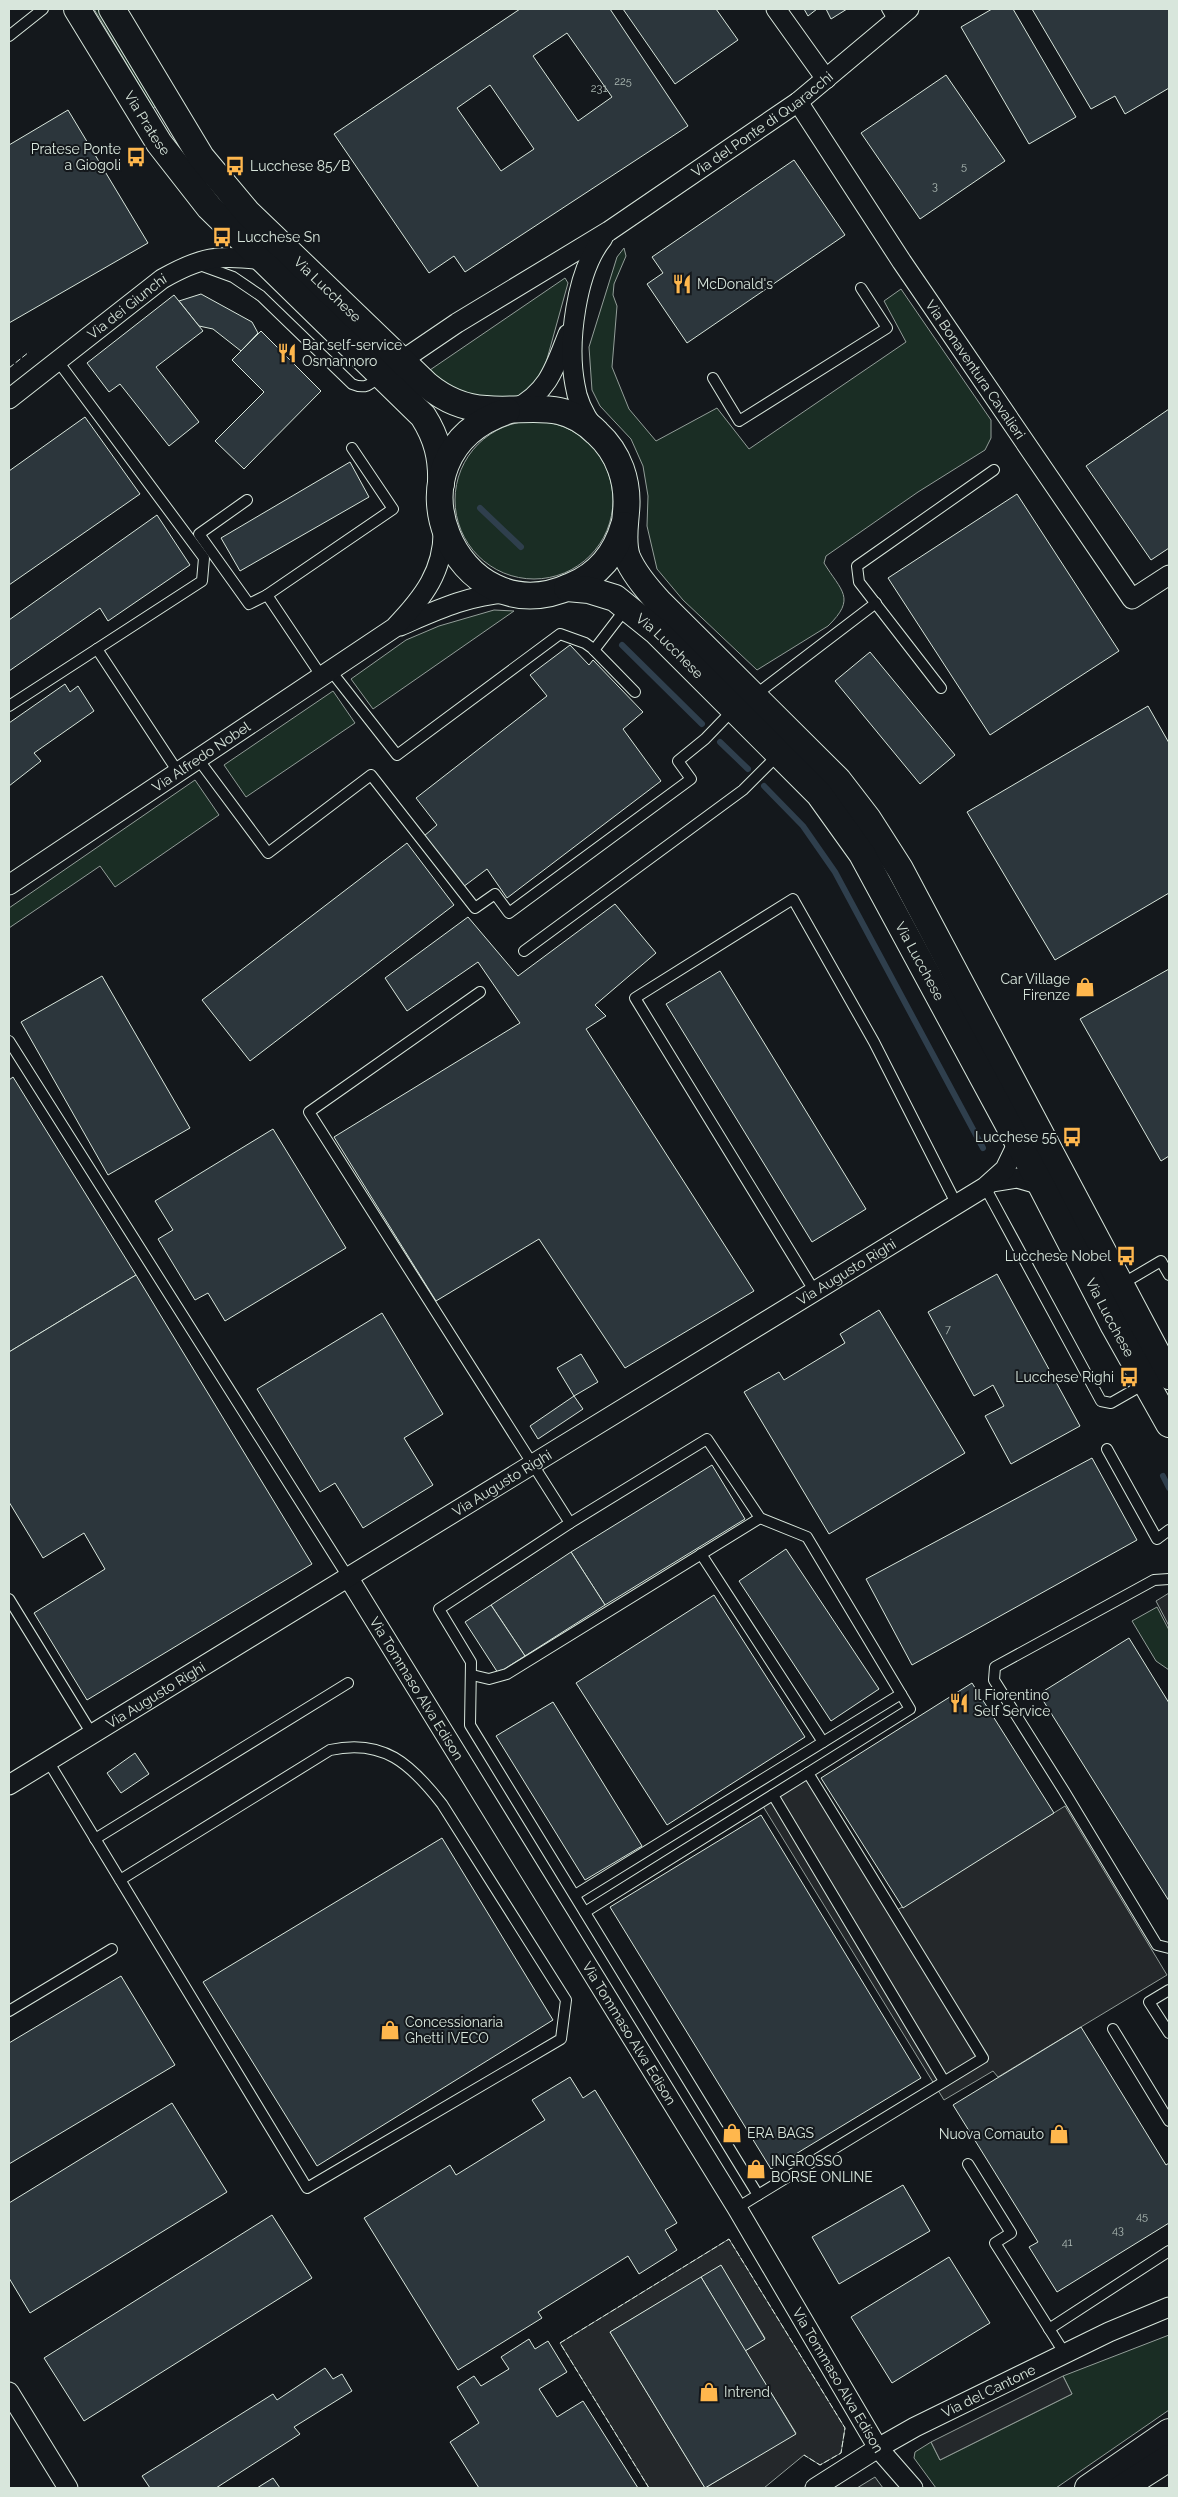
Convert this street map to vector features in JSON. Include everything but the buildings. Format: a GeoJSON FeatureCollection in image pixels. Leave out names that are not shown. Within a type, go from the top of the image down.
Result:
{"type":"FeatureCollection","features":[{"type":"Feature","properties":{"kind":"main road","name":"Via Pratese"},"geometry":{"type":"LineString","coordinates":[[77,9],[159,143],[190,185],[238,220]]}},
{"type":"Feature","properties":{"kind":"main road","name":"Via Pratese"},"geometry":{"type":"LineString","coordinates":[[112,9],[238,220]]}},
{"type":"Feature","properties":{"kind":"main road","name":"Via Lucchese"},"geometry":{"type":"LineString","coordinates":[[238,220],[262,260],[391,368],[427,386],[445,398],[478,408],[516,409],[536,407],[557,410],[577,418],[597,432],[612,451],[622,470],[627,498],[624,534],[627,556],[644,583],[775,759],[818,794],[862,854],[1041,1185],[1158,1380]]}},
{"type":"Feature","properties":{"kind":"main road","name":"Via Lucchese"},"geometry":{"type":"LineString","coordinates":[[238,220],[391,368],[430,427],[440,455],[440,505],[443,526],[451,545],[465,566],[485,581],[514,593],[543,594],[568,588],[590,576],[607,559],[619,539],[625,519]]}},
{"type":"Feature","properties":{"kind":"main road","name":"Via Lucchese"},"geometry":{"type":"LineString","coordinates":[[441,484],[450,457],[466,435],[489,418],[516,409]]}},
{"type":"Feature","properties":{"kind":"main road","name":"Via Lucchese"},"geometry":{"type":"LineString","coordinates":[[568,588],[589,590],[606,595],[628,607],[738,708],[838,780],[868,818],[900,869],[1121,1284],[1158,1380],[1169,1424]]}},
{"type":"Feature","properties":{"kind":"main road"},"geometry":{"type":"LineString","coordinates":[[1088,2488],[1169,2432]]}},
{"type":"Feature","properties":{"kind":"main road"},"geometry":{"type":"LineString","coordinates":[[1122,2488],[1169,2458]]}},
{"type":"Feature","properties":{"kind":"street"},"geometry":{"type":"LineString","coordinates":[[776,9],[826,79]]}},
{"type":"Feature","properties":{"kind":"street","name":"Via del Ponte di Quaracchi"},"geometry":{"type":"LineString","coordinates":[[391,368],[457,323],[609,231],[798,102],[826,79],[891,15],[909,9]]}},
{"type":"Feature","properties":{"kind":"street","name":"Via Bonaventura Cavalieri"},"geometry":{"type":"LineString","coordinates":[[798,102],[902,262],[1132,599],[1169,574]]}},
{"type":"Feature","properties":{"kind":"street","name":"Via del Ponte di Quaracchi"},"geometry":{"type":"LineString","coordinates":[[597,432],[584,412],[575,385],[571,350],[576,314],[589,259],[595,248],[609,231]]}},
{"type":"Feature","properties":{"kind":"street","name":"Via dei Giunchi"},"geometry":{"type":"LineString","coordinates":[[9,399],[162,279],[194,263],[216,257],[234,256],[262,260]]}},
{"type":"Feature","properties":{"kind":"street","name":"Via del Ponte di Quaracchi"},"geometry":{"type":"LineString","coordinates":[[516,409],[539,393],[548,380],[576,314]]}},
{"type":"Feature","properties":{"kind":"street","name":"Via Alfredo Nobel"},"geometry":{"type":"LineString","coordinates":[[9,885],[394,628],[416,605],[437,569],[443,548],[443,526]]}},
{"type":"Feature","properties":{"kind":"street","name":"Via Alfredo Nobel"},"geometry":{"type":"LineString","coordinates":[[394,628],[466,599],[490,594],[514,593]]}},
{"type":"Feature","properties":{"kind":"street","name":"Via Augusto Righi"},"geometry":{"type":"LineString","coordinates":[[989,1185],[1011,1161],[1018,1142]]}},
{"type":"Feature","properties":{"kind":"street","name":"Via Augusto Righi"},"geometry":{"type":"LineString","coordinates":[[9,1785],[989,1185],[1017,1178],[1041,1185]]}},
{"type":"Feature","properties":{"kind":"street","name":"Via Tommaso Alva Edison"},"geometry":{"type":"LineString","coordinates":[[348,1578],[736,2208],[878,2448],[913,2488]]}},
{"type":"Feature","properties":{"kind":"street","name":"Via del Cantone"},"geometry":{"type":"LineString","coordinates":[[815,2488],[878,2448],[1065,2354],[1169,2307]]}},
{"type":"Feature","properties":{"kind":"street"},"geometry":{"type":"LineString","coordinates":[[9,2392],[68,2488]]}},
{"type":"Feature","properties":{"kind":"lane"},"geometry":{"type":"LineString","coordinates":[[9,36],[43,9]]}},
{"type":"Feature","properties":{"kind":"lane"},"geometry":{"type":"LineString","coordinates":[[194,263],[233,277],[261,296],[352,384],[361,388],[368,387],[391,368]]}},
{"type":"Feature","properties":{"kind":"lane"},"geometry":{"type":"LineString","coordinates":[[713,378],[739,421],[887,328],[861,288]]}},
{"type":"Feature","properties":{"kind":"lane"},"geometry":{"type":"LineString","coordinates":[[9,706],[202,581],[204,558],[57,360]]}},
{"type":"Feature","properties":{"kind":"lane"},"geometry":{"type":"LineString","coordinates":[[246,500],[199,534],[249,604],[267,595],[393,510],[352,448]]}},
{"type":"Feature","properties":{"kind":"lane"},"geometry":{"type":"LineString","coordinates":[[940,688],[859,582],[857,566],[994,470]]}},
{"type":"Feature","properties":{"kind":"lane"},"geometry":{"type":"LineString","coordinates":[[267,595],[327,674],[397,755],[560,634],[585,643],[635,692]]}},
{"type":"Feature","properties":{"kind":"lane"},"geometry":{"type":"LineString","coordinates":[[198,758],[268,853],[371,775],[475,908],[495,894],[509,913],[691,779],[678,761],[738,708],[876,603]]}},
{"type":"Feature","properties":{"kind":"lane"},"geometry":{"type":"LineString","coordinates":[[594,650],[628,607]]}},
{"type":"Feature","properties":{"kind":"lane"},"geometry":{"type":"LineString","coordinates":[[97,649],[178,772]]}},
{"type":"Feature","properties":{"kind":"lane"},"geometry":{"type":"LineString","coordinates":[[524,950],[750,783],[775,759]]}},
{"type":"Feature","properties":{"kind":"lane"},"geometry":{"type":"LineString","coordinates":[[815,1292],[635,998],[793,899],[874,1042],[957,1204]]}},
{"type":"Feature","properties":{"kind":"lane"},"geometry":{"type":"LineString","coordinates":[[480,992],[309,1112],[570,1523]]}},
{"type":"Feature","properties":{"kind":"lane"},"geometry":{"type":"LineString","coordinates":[[9,1041],[348,1578]]}},
{"type":"Feature","properties":{"kind":"lane"},"geometry":{"type":"LineString","coordinates":[[989,1185],[1101,1400],[1111,1403],[1158,1380]]}},
{"type":"Feature","properties":{"kind":"lane"},"geometry":{"type":"LineString","coordinates":[[1121,1284],[1161,1261],[1169,1275]]}},
{"type":"Feature","properties":{"kind":"lane"},"geometry":{"type":"LineString","coordinates":[[584,1912],[910,1709],[807,1537],[760,1518],[707,1439],[570,1523],[439,1609],[471,1662],[470,1725],[584,1912],[758,2194]]}},
{"type":"Feature","properties":{"kind":"lane"},"geometry":{"type":"LineString","coordinates":[[1106,1449],[1157,1539],[1169,1530]]}},
{"type":"Feature","properties":{"kind":"lane"},"geometry":{"type":"LineString","coordinates":[[472,1675],[489,1680],[507,1674],[760,1518]]}},
{"type":"Feature","properties":{"kind":"lane"},"geometry":{"type":"LineString","coordinates":[[701,1554],[824,1742]]}},
{"type":"Feature","properties":{"kind":"lane"},"geometry":{"type":"LineString","coordinates":[[1169,1579],[1154,1580],[995,1667],[994,1680],[1069,1798],[1157,1945],[1169,1948]]}},
{"type":"Feature","properties":{"kind":"lane"},"geometry":{"type":"LineString","coordinates":[[9,1599],[92,1734]]}},
{"type":"Feature","properties":{"kind":"lane"},"geometry":{"type":"LineString","coordinates":[[95,1839],[348,1683]]}},
{"type":"Feature","properties":{"kind":"lane"},"geometry":{"type":"LineString","coordinates":[[575,1895],[901,1694]]}},
{"type":"Feature","properties":{"kind":"lane"},"geometry":{"type":"LineString","coordinates":[[48,1761],[95,1839],[307,2188],[561,2040],[566,2000],[442,1804],[427,1784],[390,1754],[369,1747],[330,1750],[120,1880]]}},
{"type":"Feature","properties":{"kind":"lane"},"geometry":{"type":"LineString","coordinates":[[736,2208],[983,2058],[808,1773]]}},
{"type":"Feature","properties":{"kind":"lane"},"geometry":{"type":"LineString","coordinates":[[773,1796],[944,2081]]}},
{"type":"Feature","properties":{"kind":"lane"},"geometry":{"type":"LineString","coordinates":[[9,2011],[112,1949]]}},
{"type":"Feature","properties":{"kind":"lane"},"geometry":{"type":"LineString","coordinates":[[1169,1990],[1149,2002],[1169,2033]]}},
{"type":"Feature","properties":{"kind":"lane"},"geometry":{"type":"LineString","coordinates":[[1113,2029],[1169,2121]]}},
{"type":"Feature","properties":{"kind":"lane"},"geometry":{"type":"LineString","coordinates":[[968,2164],[1011,2233],[995,2243],[1065,2354]]}},
{"type":"Feature","properties":{"kind":"lane"},"geometry":{"type":"LineString","coordinates":[[1049,2329],[1169,2251]]}},
{"type":"Feature","properties":{"kind":"green space"},"geometry":{"type":"Polygon","coordinates":[[[94,9],[101,9],[158,105],[153,108],[94,9]]]}},
{"type":"Feature","properties":{"kind":"green space"},"geometry":{"type":"Polygon","coordinates":[[[624,248],[626,256],[614,284],[613,295],[617,306],[612,367],[629,409],[656,441],[717,408],[749,449],[906,342],[884,301],[901,289],[991,420],[991,438],[985,450],[918,492],[826,556],[824,563],[843,594],[842,608],[828,626],[757,670],[683,600],[657,569],[647,526],[648,496],[643,466],[631,439],[600,406],[592,390],[589,347],[617,257],[624,248]]]}},
{"type":"Feature","properties":{"kind":"green space"},"geometry":{"type":"Polygon","coordinates":[[[565,278],[568,283],[544,370],[528,391],[517,398],[469,401],[427,372],[565,278]]]}},
{"type":"Feature","properties":{"kind":"green space"},"geometry":{"type":"Polygon","coordinates":[[[534,421],[564,427],[590,444],[607,470],[613,500],[607,530],[590,556],[564,573],[534,579],[504,573],[478,556],[461,530],[455,500],[461,470],[478,444],[504,427],[534,421]]]}},
{"type":"Feature","properties":{"kind":"green space"},"geometry":{"type":"Polygon","coordinates":[[[494,610],[514,611],[373,709],[351,679],[406,640],[439,626],[494,610]]]}},
{"type":"Feature","properties":{"kind":"green space"},"geometry":{"type":"Polygon","coordinates":[[[333,691],[355,723],[246,797],[224,765],[333,691]]]}},
{"type":"Feature","properties":{"kind":"green space"},"geometry":{"type":"Polygon","coordinates":[[[195,780],[219,815],[115,887],[100,866],[9,928],[9,908],[195,780]]]}},
{"type":"Feature","properties":{"kind":"green space"},"geometry":{"type":"Polygon","coordinates":[[[1157,1607],[1169,1630],[1169,1670],[1156,1661],[1132,1621],[1157,1607]]]}},
{"type":"Feature","properties":{"kind":"green space"},"geometry":{"type":"Polygon","coordinates":[[[1169,2335],[1169,2410],[1056,2488],[936,2488],[914,2458],[915,2452],[931,2442],[940,2460],[1072,2394],[1063,2376],[1169,2335]]]}},
{"type":"Feature","properties":{"kind":"shaded area"},"geometry":{"type":"Polygon","coordinates":[[[1169,1593],[1169,1626],[1156,1601],[1169,1593]]]}},
{"type":"Feature","properties":{"kind":"shaded area"},"geometry":{"type":"Polygon","coordinates":[[[808,1773],[894,1912],[1065,1806],[1167,1975],[998,2077],[993,2071],[944,2100],[761,1803],[808,1773]]]}},
{"type":"Feature","properties":{"kind":"shaded area"},"geometry":{"type":"Polygon","coordinates":[[[729,2239],[845,2428],[841,2453],[820,2465],[804,2455],[764,2488],[705,2488],[649,2488],[560,2343],[729,2239]],[[721,2266],[610,2332],[705,2488],[796,2433],[745,2351],[765,2338],[721,2266]]]}},
{"type":"Feature","properties":{"kind":"shaded area"},"geometry":{"type":"Polygon","coordinates":[[[1063,2376],[1072,2394],[940,2460],[931,2442],[1063,2376]]]}},
{"type":"Feature","properties":{"kind":"shaded area"},"geometry":{"type":"Polygon","coordinates":[[[875,2477],[883,2488],[857,2488],[875,2477]]]}},
{"type":"Feature","properties":{"kind":"waterway"},"geometry":{"type":"LineString","coordinates":[[480,508],[521,547]]}},
{"type":"Feature","properties":{"kind":"waterway"},"geometry":{"type":"LineString","coordinates":[[622,645],[702,724]]}},
{"type":"Feature","properties":{"kind":"waterway"},"geometry":{"type":"LineString","coordinates":[[720,742],[748,769]]}},
{"type":"Feature","properties":{"kind":"waterway"},"geometry":{"type":"LineString","coordinates":[[764,786],[803,826],[835,872],[983,1148]]}},
{"type":"Feature","properties":{"kind":"waterway"},"geometry":{"type":"LineString","coordinates":[[1163,1476],[1169,1488]]}},
{"type":"Feature","properties":{"kind":"fence"},"geometry":{"type":"LineString","coordinates":[[9,368],[29,352]]}},
{"type":"Feature","properties":{"kind":"fence"},"geometry":{"type":"LineString","coordinates":[[649,2488],[560,2343],[729,2239],[845,2428],[841,2453],[820,2465],[804,2455]]}},
{"type":"Feature","properties":{"kind":"place","name":"Pratese Ponte a Giogoli"},"geometry":{"type":"Point","coordinates":[136,157]}},
{"type":"Feature","properties":{"kind":"place","name":"Lucchese 85/B"},"geometry":{"type":"Point","coordinates":[235,166]}},
{"type":"Feature","properties":{"kind":"place","name":"Lucchese Sn"},"geometry":{"type":"Point","coordinates":[222,237]}},
{"type":"Feature","properties":{"kind":"place","name":"McDonald's"},"geometry":{"type":"Point","coordinates":[682,284]}},
{"type":"Feature","properties":{"kind":"place","name":"Bar self-service Osmannoro"},"geometry":{"type":"Point","coordinates":[287,353]}},
{"type":"Feature","properties":{"kind":"place","name":"Car Village Firenze"},"geometry":{"type":"Point","coordinates":[1085,987]}},
{"type":"Feature","properties":{"kind":"place","name":"Lucchese 55"},"geometry":{"type":"Point","coordinates":[1072,1137]}},
{"type":"Feature","properties":{"kind":"place","name":"Lucchese Nobel"},"geometry":{"type":"Point","coordinates":[1126,1256]}},
{"type":"Feature","properties":{"kind":"place","name":"Lucchese Righi"},"geometry":{"type":"Point","coordinates":[1129,1377]}},
{"type":"Feature","properties":{"kind":"place","name":"Il Fiorentino Self Service"},"geometry":{"type":"Point","coordinates":[959,1703]}},
{"type":"Feature","properties":{"kind":"place","name":"Concessionaria Ghetti IVECO"},"geometry":{"type":"Point","coordinates":[390,2030]}},
{"type":"Feature","properties":{"kind":"place","name":"ERA BAGS"},"geometry":{"type":"Point","coordinates":[732,2133]}},
{"type":"Feature","properties":{"kind":"place","name":"Nuova Comauto"},"geometry":{"type":"Point","coordinates":[1059,2134]}},
{"type":"Feature","properties":{"kind":"place","name":"INGROSSO BORSE ONLINE"},"geometry":{"type":"Point","coordinates":[756,2169]}},
{"type":"Feature","properties":{"kind":"place","name":"Intrend"},"geometry":{"type":"Point","coordinates":[709,2392]}}]}
